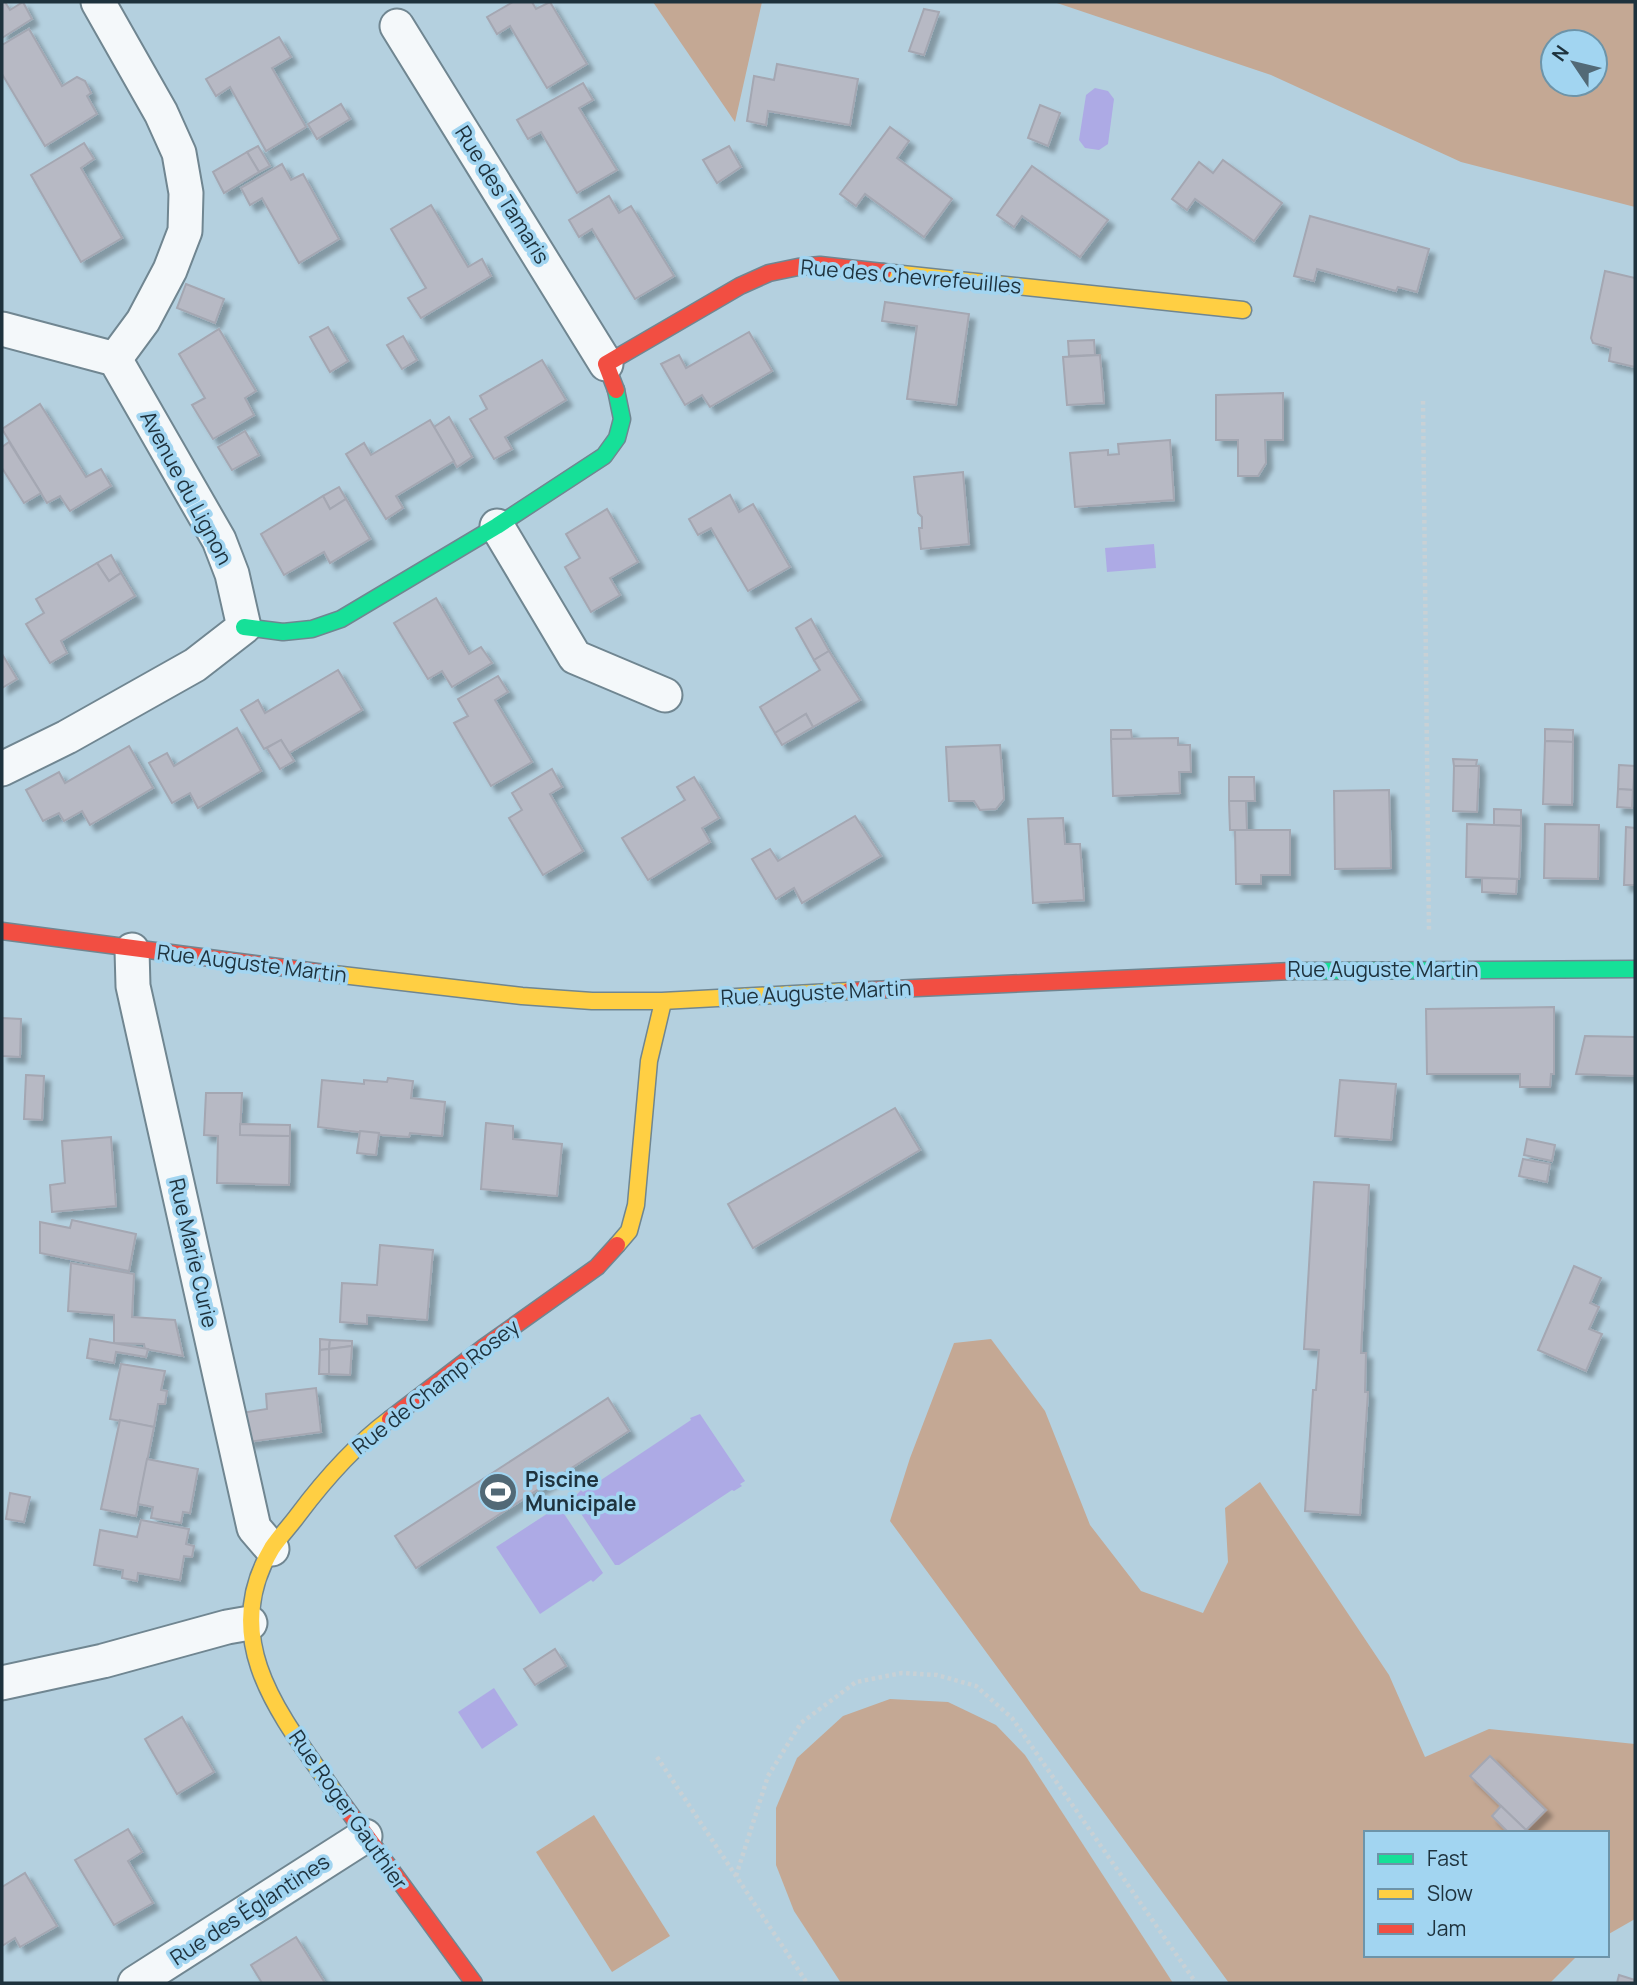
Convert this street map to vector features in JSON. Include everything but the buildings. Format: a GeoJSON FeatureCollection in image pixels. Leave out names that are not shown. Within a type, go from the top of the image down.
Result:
{"type":"FeatureCollection","features":[{"type":"Feature","properties":{"kind":"street"},"geometry":{"type":"LineString","coordinates":[[2,329],[115,359],[143,321],[170,270],[185,231],[186,193],[179,153],[162,113],[98,2]]}},
{"type":"Feature","properties":{"kind":"street","name":"Rue des Tamaris"},"geometry":{"type":"LineString","coordinates":[[397,26],[606,364]]}},
{"type":"Feature","properties":{"kind":"street","name":"Rue des Chevrefeuilles"},"geometry":{"type":"LineString","coordinates":[[606,364],[740,286],[762,275],[791,266],[820,265],[1243,310]]}},
{"type":"Feature","properties":{"kind":"street","name":"Avenue du Lignon"},"geometry":{"type":"LineString","coordinates":[[115,359],[219,540],[232,575],[244,627]]}},
{"type":"Feature","properties":{"kind":"street"},"geometry":{"type":"LineString","coordinates":[[2,769],[67,737],[194,665],[244,627],[283,632],[312,629],[341,619],[497,526],[604,456],[617,439],[622,419],[620,402],[606,364]]}},
{"type":"Feature","properties":{"kind":"street"},"geometry":{"type":"LineString","coordinates":[[497,526],[575,657],[664,695]]}},
{"type":"Feature","properties":{"kind":"street","name":"Rue Auguste Martin"},"geometry":{"type":"LineString","coordinates":[[2,931],[132,950],[550,998],[663,1002],[1280,971],[1635,969]]}},
{"type":"Feature","properties":{"kind":"street","name":"Rue Marie Curie"},"geometry":{"type":"LineString","coordinates":[[132,950],[133,986],[254,1528],[272,1549]]}},
{"type":"Feature","properties":{"kind":"street","name":"Rue de Champ Rosey"},"geometry":{"type":"LineString","coordinates":[[250,1623],[255,1590],[272,1549],[314,1494],[363,1439],[483,1348],[597,1267],[629,1231],[636,1205],[649,1061],[663,1002]]}},
{"type":"Feature","properties":{"kind":"street"},"geometry":{"type":"LineString","coordinates":[[2,1683],[103,1661],[250,1623]]}},
{"type":"Feature","properties":{"kind":"street","name":"Rue Roger Gauthier"},"geometry":{"type":"LineString","coordinates":[[250,1623],[258,1666],[273,1703],[365,1836],[474,1983]]}},
{"type":"Feature","properties":{"kind":"street","name":"Rue des Églantines"},"geometry":{"type":"LineString","coordinates":[[135,1983],[365,1836]]}},
{"type":"Feature","properties":{"kind":"path"},"geometry":{"type":"LineString","coordinates":[[1423,401],[1430,970]]}},
{"type":"Feature","properties":{"kind":"path"},"geometry":{"type":"LineString","coordinates":[[736,1876],[768,1776],[801,1723],[856,1682],[902,1673],[937,1675],[976,1686],[1013,1718],[1196,1983]]}},
{"type":"Feature","properties":{"kind":"path"},"geometry":{"type":"LineString","coordinates":[[657,1757],[807,1983]]}},
{"type":"Feature","properties":{"kind":"shaded area"},"geometry":{"type":"Polygon","coordinates":[[[653,2],[762,2],[735,122],[653,2]]]}},
{"type":"Feature","properties":{"kind":"shaded area"},"geometry":{"type":"Polygon","coordinates":[[[1054,2],[1635,2],[1635,207],[1461,162],[1271,75],[1054,2]]]}},
{"type":"Feature","properties":{"kind":"shaded area"},"geometry":{"type":"Polygon","coordinates":[[[991,1339],[1045,1411],[1090,1525],[1141,1591],[1203,1613],[1228,1562],[1225,1508],[1260,1482],[1389,1675],[1425,1757],[1489,1729],[1635,1744],[1635,1919],[1609,1934],[1609,1831],[1364,1831],[1364,1957],[1576,1957],[1550,1983],[1229,1983],[890,1521],[910,1458],[954,1343],[991,1339]]]}},
{"type":"Feature","properties":{"kind":"shaded area"},"geometry":{"type":"Polygon","coordinates":[[[890,1699],[948,1702],[996,1725],[1025,1755],[1173,1983],[841,1983],[794,1911],[776,1865],[776,1808],[797,1758],[843,1716],[890,1699]]]}},
{"type":"Feature","properties":{"kind":"shaded area"},"geometry":{"type":"Polygon","coordinates":[[[594,1815],[670,1936],[612,1972],[536,1852],[594,1815]]]}},
{"type":"Feature","properties":{"kind":"water"},"geometry":{"type":"Polygon","coordinates":[[[1095,88],[1108,91],[1114,99],[1108,144],[1099,150],[1085,148],[1079,140],[1086,95],[1095,88]]]}},
{"type":"Feature","properties":{"kind":"water"},"geometry":{"type":"Polygon","coordinates":[[[1154,544],[1156,568],[1107,572],[1105,548],[1154,544]]]}},
{"type":"Feature","properties":{"kind":"water"},"geometry":{"type":"Polygon","coordinates":[[[700,1414],[745,1481],[740,1484],[742,1486],[619,1565],[615,1565],[572,1500],[581,1490],[583,1492],[691,1420],[690,1418],[700,1414]]]}},
{"type":"Feature","properties":{"kind":"water"},"geometry":{"type":"Polygon","coordinates":[[[559,1506],[603,1573],[540,1614],[496,1547],[559,1506]]]}},
{"type":"Feature","properties":{"kind":"water"},"geometry":{"type":"Polygon","coordinates":[[[494,1688],[518,1725],[482,1749],[458,1712],[494,1688]]]}},
{"type":"Feature","properties":{"kind":"traffic: fast"},"geometry":{"type":"LineString","coordinates":[[244,627],[283,632],[312,629],[341,619],[497,526],[604,456],[617,438],[622,419],[616,390]]}},
{"type":"Feature","properties":{"kind":"traffic: fast"},"geometry":{"type":"LineString","coordinates":[[1292,971],[1635,969]]}},
{"type":"Feature","properties":{"kind":"traffic: slow"},"geometry":{"type":"LineString","coordinates":[[883,272],[1243,310]]}},
{"type":"Feature","properties":{"kind":"traffic: slow"},"geometry":{"type":"LineString","coordinates":[[325,973],[522,996],[592,1001],[662,1001],[849,991]]}},
{"type":"Feature","properties":{"kind":"traffic: slow"},"geometry":{"type":"LineString","coordinates":[[617,1245],[629,1231],[636,1205],[649,1061],[663,1002]]}},
{"type":"Feature","properties":{"kind":"traffic: slow"},"geometry":{"type":"LineString","coordinates":[[338,1797],[279,1711],[264,1680],[254,1649],[251,1617],[256,1583],[272,1548],[341,1464],[364,1440],[390,1419]]}},
{"type":"Feature","properties":{"kind":"traffic: jam"},"geometry":{"type":"LineString","coordinates":[[616,390],[606,364],[740,286],[769,273],[820,265],[883,272]]}},
{"type":"Feature","properties":{"kind":"traffic: jam"},"geometry":{"type":"LineString","coordinates":[[2,931],[325,973]]}},
{"type":"Feature","properties":{"kind":"traffic: jam"},"geometry":{"type":"LineString","coordinates":[[849,991],[1292,971]]}},
{"type":"Feature","properties":{"kind":"traffic: jam"},"geometry":{"type":"LineString","coordinates":[[390,1419],[483,1348],[597,1267],[617,1245]]}},
{"type":"Feature","properties":{"kind":"traffic: jam"},"geometry":{"type":"LineString","coordinates":[[338,1797],[474,1983]]}},
{"type":"Feature","properties":{"kind":"place","name":"Piscine Municipale"},"geometry":{"type":"Point","coordinates":[498,1492]}}]}
